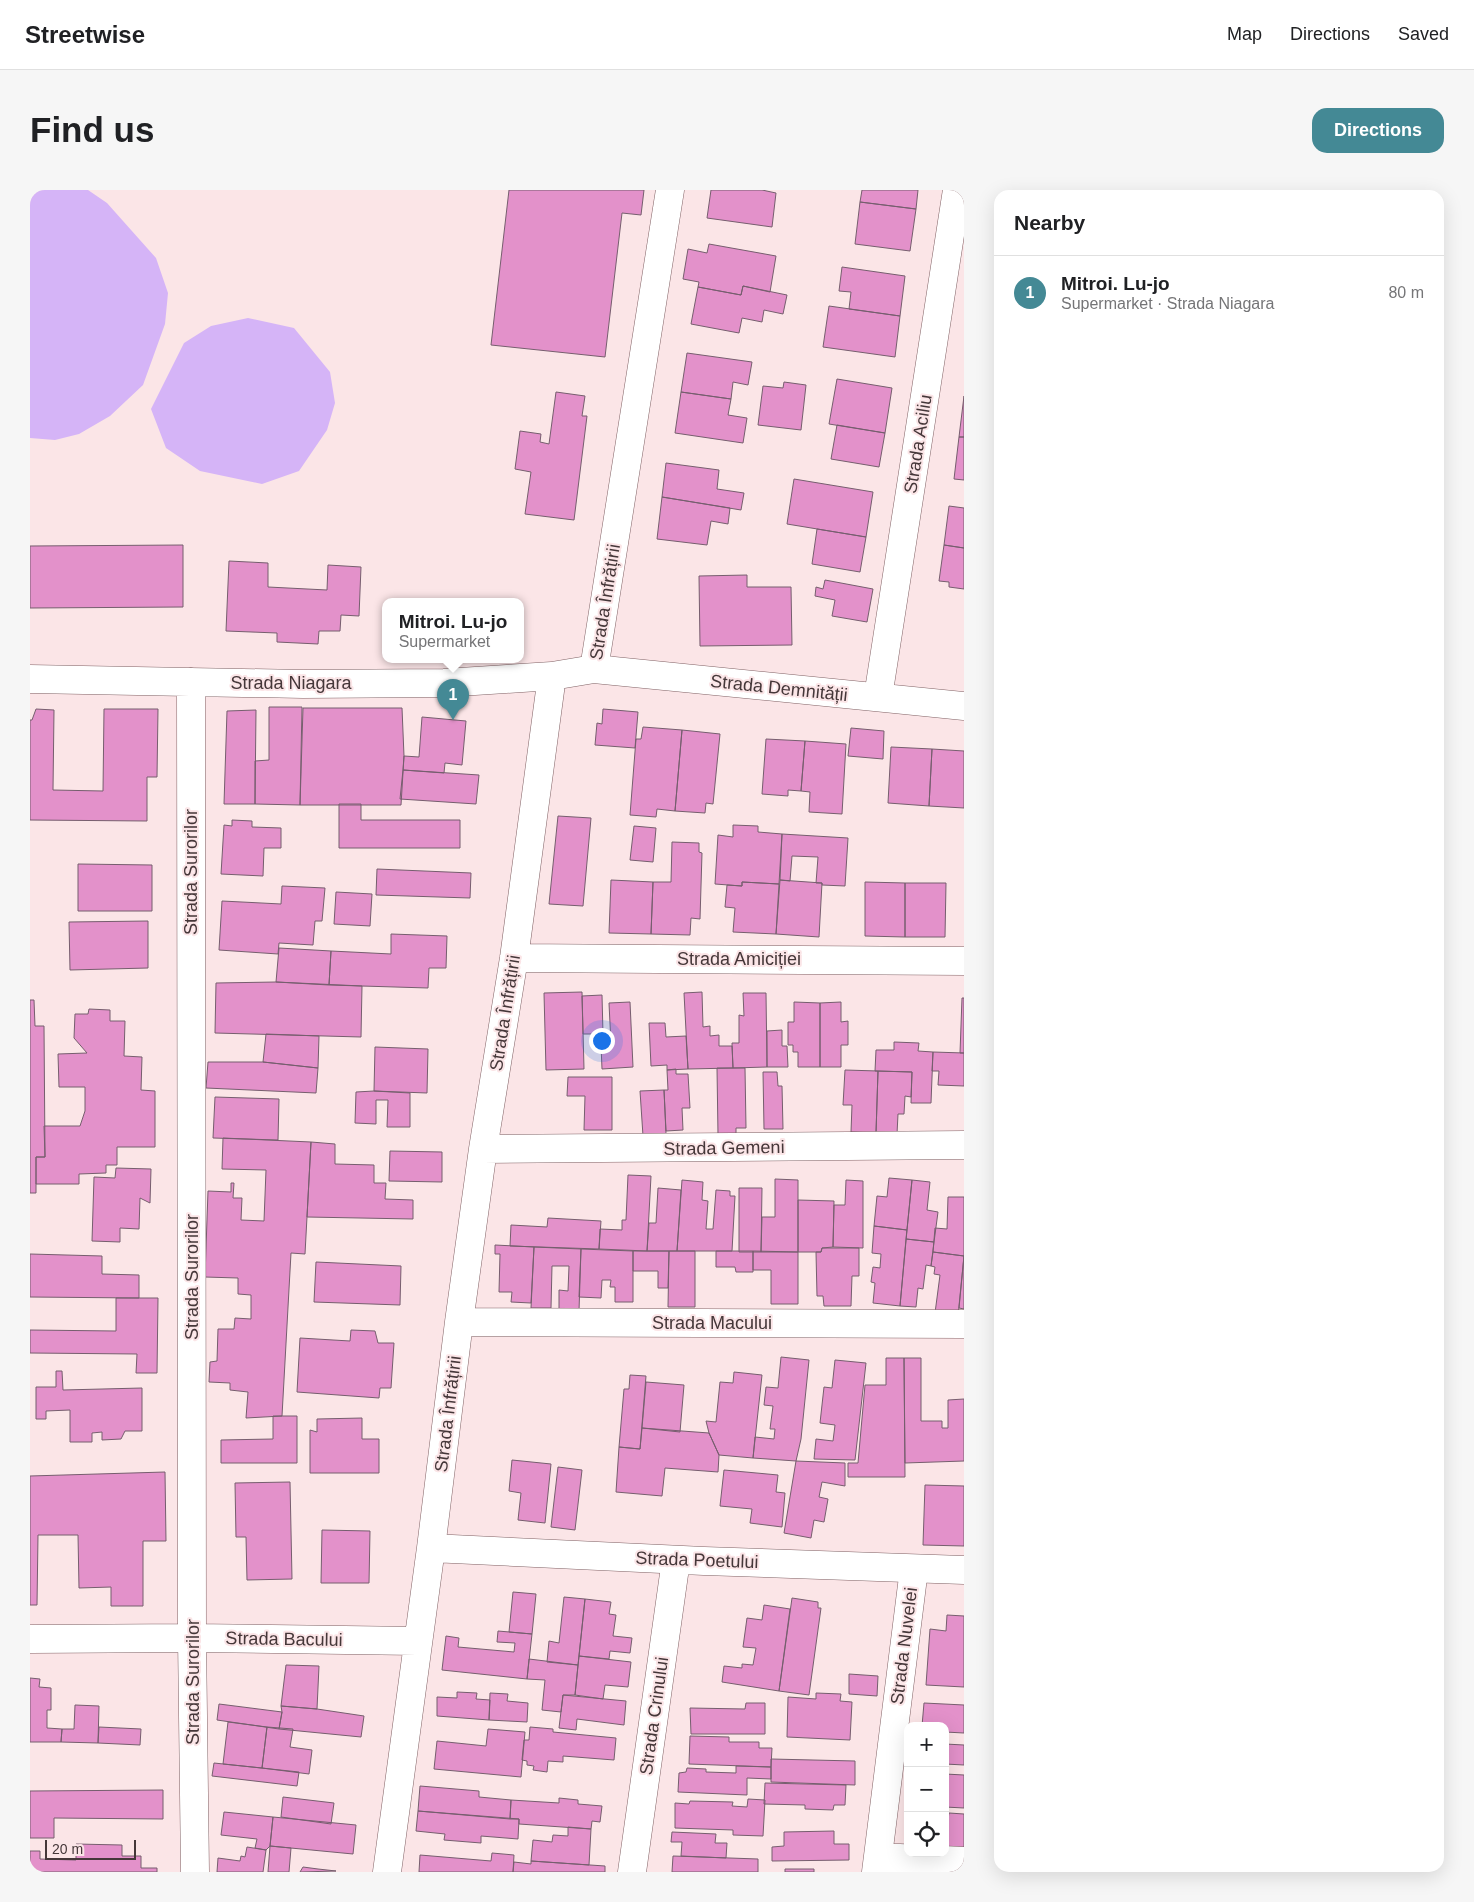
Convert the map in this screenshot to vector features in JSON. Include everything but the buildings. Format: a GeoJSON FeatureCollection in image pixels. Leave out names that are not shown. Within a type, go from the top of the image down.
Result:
{"type":"FeatureCollection","features":[{"type":"Feature","properties":{"kind":"street","name":"Strada Înfrățirii"},"geometry":{"type":"LineString","coordinates":[[386,1872],[431,1548],[459,1322],[514,958],[552,676],[594,669],[670,190]]}},
{"type":"Feature","properties":{"kind":"street","name":"Strada Aciliu"},"geometry":{"type":"LineString","coordinates":[[878,698],[957,190]]}},
{"type":"Feature","properties":{"kind":"street","name":"Strada Demnității"},"geometry":{"type":"LineString","coordinates":[[594,669],[964,706]]}},
{"type":"Feature","properties":{"kind":"street","name":"Strada Niagara"},"geometry":{"type":"LineString","coordinates":[[30,679],[303,684],[444,684],[552,676]]}},
{"type":"Feature","properties":{"kind":"street","name":"Strada Surorilor"},"geometry":{"type":"LineString","coordinates":[[191,682],[192,1638],[195,1872]]}},
{"type":"Feature","properties":{"kind":"street","name":"Strada Amiciției"},"geometry":{"type":"LineString","coordinates":[[514,958],[964,962]]}},
{"type":"Feature","properties":{"kind":"street","name":"Strada Gemeni"},"geometry":{"type":"LineString","coordinates":[[484,1150],[964,1145]]}},
{"type":"Feature","properties":{"kind":"street","name":"Strada Macului"},"geometry":{"type":"LineString","coordinates":[[459,1322],[964,1324]]}},
{"type":"Feature","properties":{"kind":"street","name":"Strada Poetului"},"geometry":{"type":"LineString","coordinates":[[431,1548],[676,1560],[964,1570]]}},
{"type":"Feature","properties":{"kind":"street","name":"Strada Crinului"},"geometry":{"type":"LineString","coordinates":[[632,1872],[676,1560]]}},
{"type":"Feature","properties":{"kind":"street","name":"Strada Nuvelei"},"geometry":{"type":"LineString","coordinates":[[877,1865],[914,1569]]}},
{"type":"Feature","properties":{"kind":"street","name":"Strada Bacului"},"geometry":{"type":"LineString","coordinates":[[30,1639],[192,1638],[417,1641]]}},
{"type":"Feature","properties":{"kind":"street"},"geometry":{"type":"LineString","coordinates":[[877,1865],[964,1860]]}},
{"type":"Feature","properties":{"kind":"shaded area"},"geometry":{"type":"Polygon","coordinates":[[[30,190],[88,190],[107,203],[156,258],[168,293],[165,324],[143,385],[110,416],[79,434],[55,440],[30,438],[30,190]]]}},
{"type":"Feature","properties":{"kind":"shaded area"},"geometry":{"type":"Polygon","coordinates":[[[248,318],[294,328],[330,372],[335,403],[327,430],[299,471],[262,484],[200,471],[166,448],[151,409],[184,343],[211,326],[248,318]]]}},
{"type":"Feature","properties":{"kind":"place","name":"Mitroi. Lu-jo"},"geometry":{"type":"Point","coordinates":[453,720]}}]}
